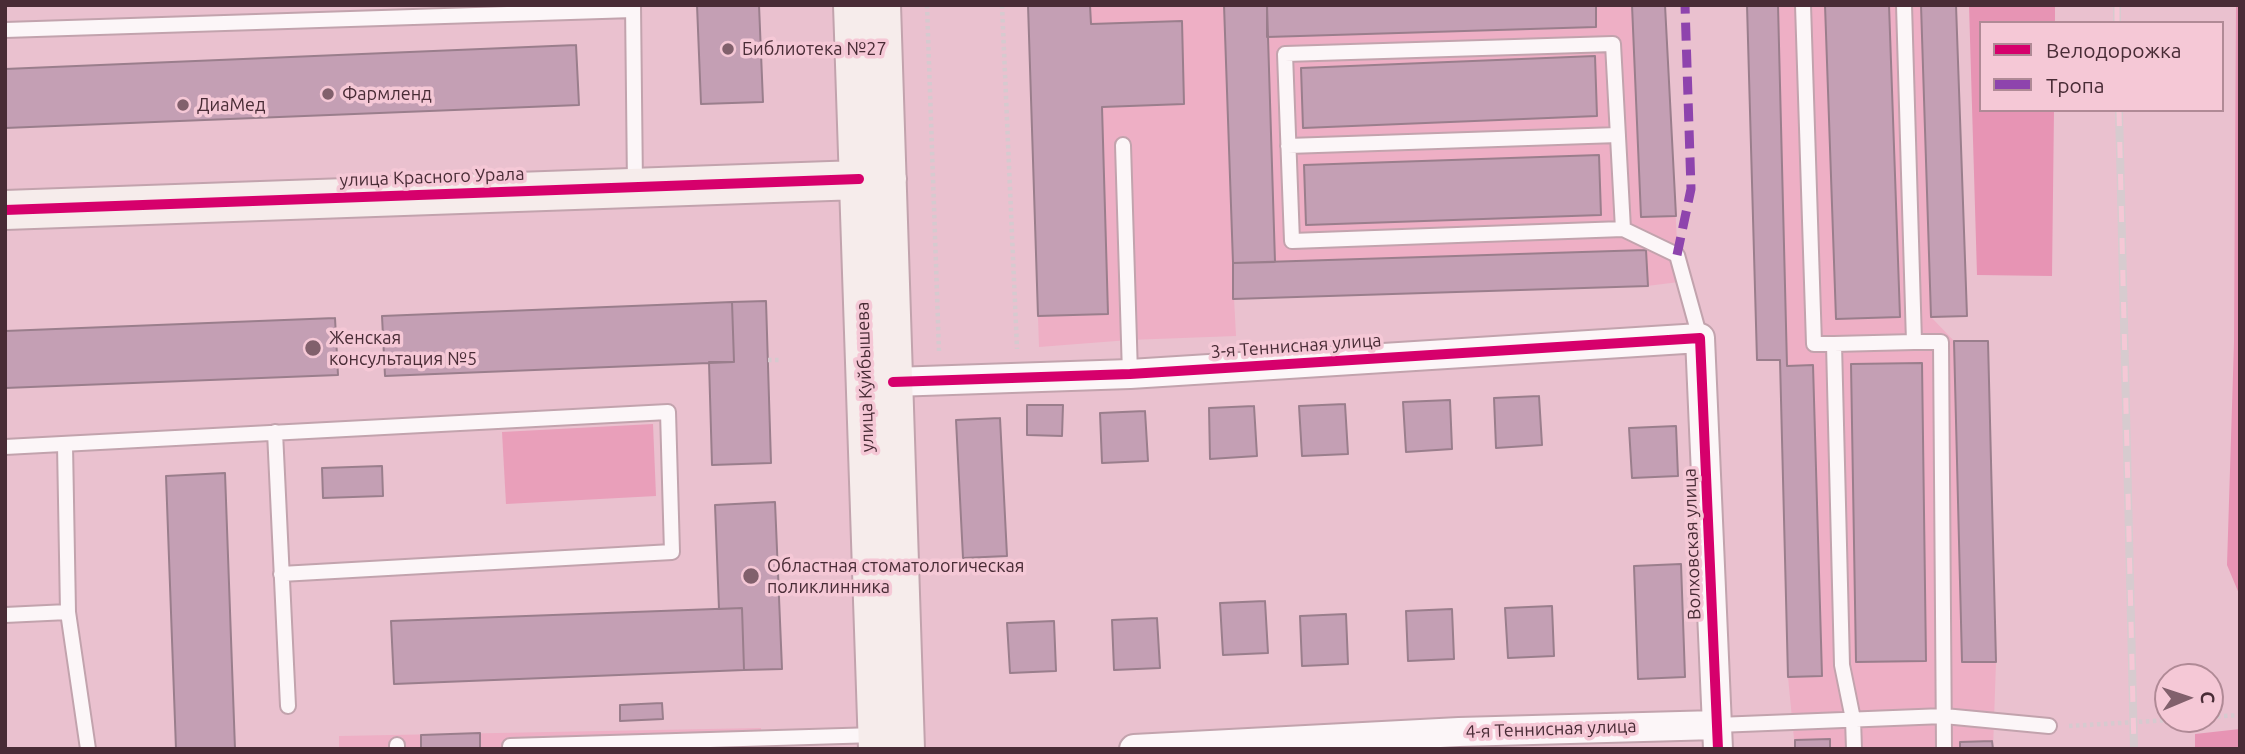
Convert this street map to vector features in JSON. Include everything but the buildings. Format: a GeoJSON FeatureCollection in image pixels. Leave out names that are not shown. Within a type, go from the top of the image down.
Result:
{"type":"FeatureCollection","features":[{"type":"Feature","properties":{"kind":"main road","name":"улица Куйбышева"},"geometry":{"type":"LineString","coordinates":[[853,5],[893,382],[886,744]]}},
{"type":"Feature","properties":{"kind":"main road","name":"улица Куйбышева"},"geometry":{"type":"LineString","coordinates":[[881,5],[873,179],[886,744]]}},
{"type":"Feature","properties":{"kind":"main road","name":"улица Красного Урала"},"geometry":{"type":"LineString","coordinates":[[5,210],[873,179]]}},
{"type":"Feature","properties":{"kind":"street","name":"3-я Теннисная улица"},"geometry":{"type":"LineString","coordinates":[[893,382],[1130,374],[1700,338]]}},
{"type":"Feature","properties":{"kind":"street","name":"Волховская улица"},"geometry":{"type":"LineString","coordinates":[[1700,338],[1718,737]]}},
{"type":"Feature","properties":{"kind":"street","name":"4-я Теннисная улица"},"geometry":{"type":"LineString","coordinates":[[1134,749],[1459,740],[1718,737]]}},
{"type":"Feature","properties":{"kind":"lane"},"geometry":{"type":"LineString","coordinates":[[1803,5],[1814,344],[1941,342],[1944,749]]}},
{"type":"Feature","properties":{"kind":"lane"},"geometry":{"type":"LineString","coordinates":[[1904,5],[1914,342]]}},
{"type":"Feature","properties":{"kind":"lane"},"geometry":{"type":"LineString","coordinates":[[5,30],[633,8],[635,188]]}},
{"type":"Feature","properties":{"kind":"lane"},"geometry":{"type":"LineString","coordinates":[[1623,229],[1613,44],[1285,54],[1292,241],[1623,229],[1677,255],[1700,338]]}},
{"type":"Feature","properties":{"kind":"lane"},"geometry":{"type":"LineString","coordinates":[[1288,146],[1618,135]]}},
{"type":"Feature","properties":{"kind":"lane"},"geometry":{"type":"LineString","coordinates":[[1123,145],[1130,374]]}},
{"type":"Feature","properties":{"kind":"lane"},"geometry":{"type":"LineString","coordinates":[[1834,344],[1842,665],[1853,719],[1854,749]]}},
{"type":"Feature","properties":{"kind":"lane"},"geometry":{"type":"LineString","coordinates":[[5,447],[668,412],[672,552],[281,574]]}},
{"type":"Feature","properties":{"kind":"lane"},"geometry":{"type":"LineString","coordinates":[[275,432],[288,706]]}},
{"type":"Feature","properties":{"kind":"lane"},"geometry":{"type":"LineString","coordinates":[[65,445],[68,612],[88,749]]}},
{"type":"Feature","properties":{"kind":"lane"},"geometry":{"type":"LineString","coordinates":[[5,615],[68,612]]}},
{"type":"Feature","properties":{"kind":"lane"},"geometry":{"type":"LineString","coordinates":[[1718,737],[1853,719],[1944,716],[2049,726]]}},
{"type":"Feature","properties":{"kind":"lane"},"geometry":{"type":"LineString","coordinates":[[510,746],[886,744]]}},
{"type":"Feature","properties":{"kind":"path"},"geometry":{"type":"LineString","coordinates":[[927,5],[940,380]]}},
{"type":"Feature","properties":{"kind":"path"},"geometry":{"type":"LineString","coordinates":[[1002,5],[1018,377]]}},
{"type":"Feature","properties":{"kind":"path"},"geometry":{"type":"LineString","coordinates":[[768,360],[779,360]]}},
{"type":"Feature","properties":{"kind":"path"},"geometry":{"type":"LineString","coordinates":[[2049,726],[2154,721]]}},
{"type":"Feature","properties":{"kind":"shaded area"},"geometry":{"type":"Polygon","coordinates":[[[1028,5],[1665,5],[1679,282],[1647,286],[1234,298],[1236,336],[1039,347],[1028,5]]]}},
{"type":"Feature","properties":{"kind":"shaded area"},"geometry":{"type":"Polygon","coordinates":[[[1747,5],[1956,5],[1967,316],[1932,318],[1954,341],[1988,341],[1996,662],[1993,749],[1795,749],[1788,677],[1780,360],[1757,360],[1747,5]]]}},
{"type":"Feature","properties":{"kind":"shaded area"},"geometry":{"type":"Polygon","coordinates":[[[1969,5],[2055,5],[2055,21],[1979,21],[1979,112],[2054,112],[2052,276],[1977,275],[1969,5]]]}},
{"type":"Feature","properties":{"kind":"shaded area"},"geometry":{"type":"Polygon","coordinates":[[[2236,5],[2240,5],[2240,596],[2227,565],[2234,343],[2236,5]]]}},
{"type":"Feature","properties":{"kind":"shaded area"},"geometry":{"type":"Polygon","coordinates":[[[653,424],[656,496],[506,504],[502,432],[653,424]]]}},
{"type":"Feature","properties":{"kind":"shaded area"},"geometry":{"type":"Polygon","coordinates":[[[761,728],[761,749],[339,749],[339,736],[761,728]]]}},
{"type":"Feature","properties":{"kind":"shaded area"},"geometry":{"type":"Polygon","coordinates":[[[2240,729],[2240,749],[2195,749],[2195,734],[2224,733],[2224,731],[2240,729]]]}},
{"type":"Feature","properties":{"kind":"railway"},"geometry":{"type":"LineString","coordinates":[[2117,5],[2117,21]]}},
{"type":"Feature","properties":{"kind":"railway"},"geometry":{"type":"LineString","coordinates":[[2119,112],[2134,749]]}},
{"type":"Feature","properties":{"kind":"marked path"},"geometry":{"type":"LineString","coordinates":[[1677,255],[1691,189],[1685,5]]}},
{"type":"Feature","properties":{"kind":"cycle path"},"geometry":{"type":"LineString","coordinates":[[5,210],[859,179]]}},
{"type":"Feature","properties":{"kind":"cycle path"},"geometry":{"type":"LineString","coordinates":[[893,382],[1130,374],[1700,338],[1718,749]]}},
{"type":"Feature","properties":{"kind":"place","name":"Библиотека №27"},"geometry":{"type":"Point","coordinates":[728,49]}},
{"type":"Feature","properties":{"kind":"place","name":"Фармленд"},"geometry":{"type":"Point","coordinates":[328,94]}},
{"type":"Feature","properties":{"kind":"place","name":"ДиаМед"},"geometry":{"type":"Point","coordinates":[183,105]}},
{"type":"Feature","properties":{"kind":"place","name":"Женская консультация №5"},"geometry":{"type":"Point","coordinates":[313,348]}},
{"type":"Feature","properties":{"kind":"place","name":"Областная стоматологическая поликлинника"},"geometry":{"type":"Point","coordinates":[751,576]}}]}
